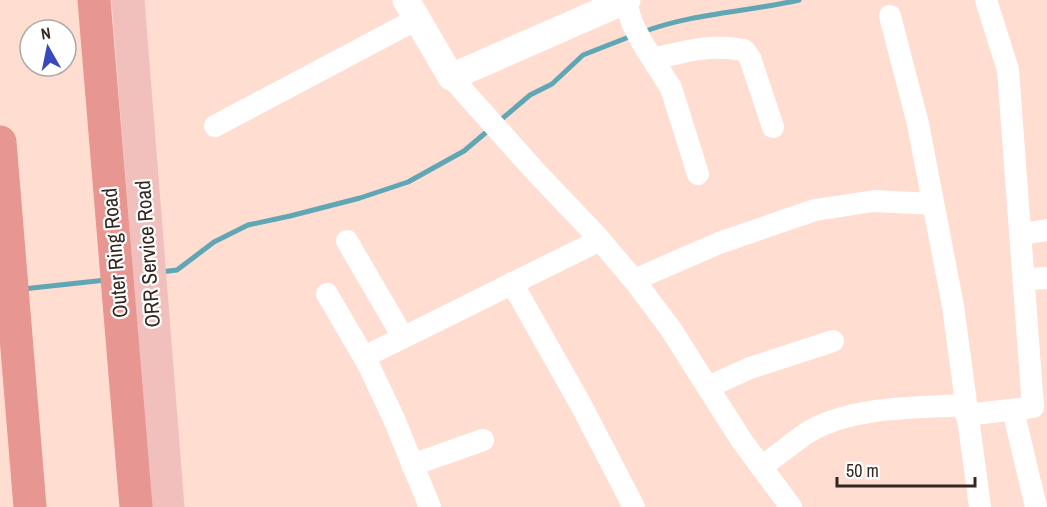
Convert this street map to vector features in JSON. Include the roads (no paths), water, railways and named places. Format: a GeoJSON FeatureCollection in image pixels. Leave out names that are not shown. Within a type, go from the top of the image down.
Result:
{"type":"FeatureCollection","features":[{"type":"Feature","properties":{"kind":"highway","name":"Outer Ring Road"},"geometry":{"type":"LineString","coordinates":[[94,0],[136,507]]}},
{"type":"Feature","properties":{"kind":"highway"},"geometry":{"type":"LineString","coordinates":[[0,142],[30,507]]}},
{"type":"Feature","properties":{"kind":"main road","name":"ORR Service Road"},"geometry":{"type":"LineString","coordinates":[[128,0],[168,507]]}},
{"type":"Feature","properties":{"kind":"street"},"geometry":{"type":"LineString","coordinates":[[986,0],[1008,70],[1021,234],[1036,279],[1031,408],[1036,507]]}},
{"type":"Feature","properties":{"kind":"street"},"geometry":{"type":"LineString","coordinates":[[215,126],[412,9],[451,77],[634,280],[670,328],[742,441],[791,507]]}},
{"type":"Feature","properties":{"kind":"street"},"geometry":{"type":"LineString","coordinates":[[890,16],[918,124],[953,306],[965,410],[980,507]]}},
{"type":"Feature","properties":{"kind":"street"},"geometry":{"type":"LineString","coordinates":[[451,77],[636,26],[696,48],[718,46],[744,50],[750,58],[774,127]]}},
{"type":"Feature","properties":{"kind":"street"},"geometry":{"type":"LineString","coordinates":[[636,26],[671,88],[698,174]]}},
{"type":"Feature","properties":{"kind":"street"},"geometry":{"type":"LineString","coordinates":[[634,280],[719,243],[815,210],[874,201],[933,204]]}},
{"type":"Feature","properties":{"kind":"street"},"geometry":{"type":"LineString","coordinates":[[1021,234],[1047,230]]}},
{"type":"Feature","properties":{"kind":"street"},"geometry":{"type":"LineString","coordinates":[[368,364],[368,358],[372,353],[600,240]]}},
{"type":"Feature","properties":{"kind":"street"},"geometry":{"type":"LineString","coordinates":[[347,241],[403,337]]}},
{"type":"Feature","properties":{"kind":"street"},"geometry":{"type":"LineString","coordinates":[[512,283],[581,405],[634,507]]}},
{"type":"Feature","properties":{"kind":"street"},"geometry":{"type":"LineString","coordinates":[[327,294],[368,364],[390,410],[430,507]]}},
{"type":"Feature","properties":{"kind":"street"},"geometry":{"type":"LineString","coordinates":[[708,387],[750,368],[833,341]]}},
{"type":"Feature","properties":{"kind":"street"},"geometry":{"type":"LineString","coordinates":[[761,467],[811,431],[841,418],[891,409],[1031,408]]}},
{"type":"Feature","properties":{"kind":"street"},"geometry":{"type":"LineString","coordinates":[[412,465],[483,440]]}},
{"type":"Feature","properties":{"kind":"waterway"},"geometry":{"type":"LineString","coordinates":[[643,32],[681,21],[799,0]]}},
{"type":"Feature","properties":{"kind":"waterway"},"geometry":{"type":"LineString","coordinates":[[497,123],[530,95],[552,84],[583,55],[634,35]]}},
{"type":"Feature","properties":{"kind":"waterway"},"geometry":{"type":"LineString","coordinates":[[160,272],[177,270],[214,242],[248,225],[360,198],[408,182],[464,151],[490,129]]}},
{"type":"Feature","properties":{"kind":"waterway"},"geometry":{"type":"LineString","coordinates":[[23,289],[106,280]]}}]}
